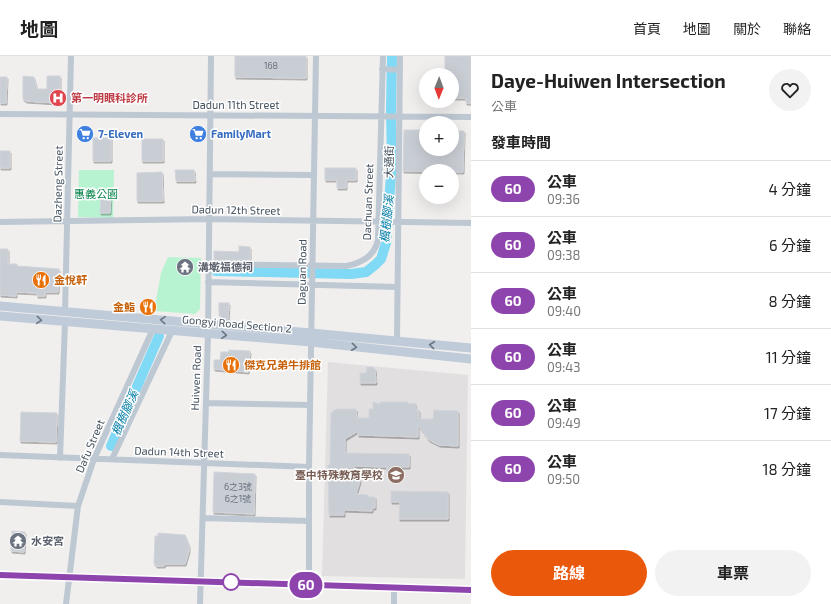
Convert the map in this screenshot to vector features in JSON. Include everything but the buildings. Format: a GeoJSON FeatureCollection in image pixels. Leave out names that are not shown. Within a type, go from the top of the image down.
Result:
{"type":"FeatureCollection","features":[{"type":"Feature","properties":{"kind":"main road","name":"Gongyi Road Section 2"},"geometry":{"type":"LineString","coordinates":[[0,306],[208,324],[471,359]]}},
{"type":"Feature","properties":{"kind":"main road","name":"Gongyi Road Section 2"},"geometry":{"type":"LineString","coordinates":[[0,316],[208,334],[397,341],[471,348]]}},
{"type":"Feature","properties":{"kind":"street","name":"Dazheng Street"},"geometry":{"type":"LineString","coordinates":[[65,312],[71,56]]}},
{"type":"Feature","properties":{"kind":"street","name":"Huiwen Road"},"geometry":{"type":"LineString","coordinates":[[200,604],[208,334],[211,56]]}},
{"type":"Feature","properties":{"kind":"street","name":"Daguan Road"},"geometry":{"type":"LineString","coordinates":[[309,585],[311,283],[316,56]]}},
{"type":"Feature","properties":{"kind":"street","name":"Dachuan Street"},"geometry":{"type":"LineString","coordinates":[[209,264],[312,268],[346,266],[363,261],[370,256],[376,246],[380,223],[384,117],[383,56]]}},
{"type":"Feature","properties":{"kind":"street","name":"大通街"},"geometry":{"type":"LineString","coordinates":[[397,341],[398,287],[396,223],[399,117],[398,70],[400,56]]}},
{"type":"Feature","properties":{"kind":"street"},"geometry":{"type":"LineString","coordinates":[[384,69],[398,70]]}},
{"type":"Feature","properties":{"kind":"street","name":"Dadun 11th Street"},"geometry":{"type":"LineString","coordinates":[[0,114],[471,118]]}},
{"type":"Feature","properties":{"kind":"street"},"geometry":{"type":"LineString","coordinates":[[210,174],[314,175]]}},
{"type":"Feature","properties":{"kind":"street","name":"Dadun 12th Street"},"geometry":{"type":"LineString","coordinates":[[0,222],[210,218],[471,224]]}},
{"type":"Feature","properties":{"kind":"street"},"geometry":{"type":"LineString","coordinates":[[208,282],[311,283],[398,287]]}},
{"type":"Feature","properties":{"kind":"street"},"geometry":{"type":"LineString","coordinates":[[60,458],[65,322]]}},
{"type":"Feature","properties":{"kind":"street","name":"Dafu Street"},"geometry":{"type":"LineString","coordinates":[[66,604],[68,577],[78,506],[94,459],[153,329]]}},
{"type":"Feature","properties":{"kind":"street"},"geometry":{"type":"LineString","coordinates":[[112,459],[172,331]]}},
{"type":"Feature","properties":{"kind":"street"},"geometry":{"type":"LineString","coordinates":[[206,403],[310,405]]}},
{"type":"Feature","properties":{"kind":"street","name":"Dadun 14th Street"},"geometry":{"type":"LineString","coordinates":[[0,455],[309,467]]}},
{"type":"Feature","properties":{"kind":"street"},"geometry":{"type":"LineString","coordinates":[[0,502],[78,506]]}},
{"type":"Feature","properties":{"kind":"street"},"geometry":{"type":"LineString","coordinates":[[203,518],[309,521]]}},
{"type":"Feature","properties":{"kind":"street"},"geometry":{"type":"LineString","coordinates":[[0,575],[471,590]]}},
{"type":"Feature","properties":{"kind":"street"},"geometry":{"type":"LineString","coordinates":[[394,588],[394,604]]}},
{"type":"Feature","properties":{"kind":"shaded area","name":"臺中特殊教育學校"},"geometry":{"type":"Polygon","coordinates":[[[328,362],[468,375],[465,579],[322,576],[328,362]]]}},
{"type":"Feature","properties":{"kind":"green space","name":"惠義公園"},"geometry":{"type":"Polygon","coordinates":[[[79,170],[114,170],[113,218],[78,217],[79,170]]]}},
{"type":"Feature","properties":{"kind":"green space"},"geometry":{"type":"Polygon","coordinates":[[[168,257],[201,258],[200,309],[195,314],[154,311],[161,273],[168,257]]]}},
{"type":"Feature","properties":{"kind":"waterway","name":"楓樹腳溪"},"geometry":{"type":"LineString","coordinates":[[216,271],[351,274],[366,272],[381,259],[386,243],[392,162],[392,56]]}},
{"type":"Feature","properties":{"kind":"waterway","name":"楓樹腳溪"},"geometry":{"type":"LineString","coordinates":[[111,446],[159,336]]}},
{"type":"Feature","properties":{"kind":"bus line","name":"60"},"geometry":{"type":"LineString","coordinates":[[0,575],[471,590]]}},
{"type":"Feature","properties":{"kind":"place","name":"第一明眼科診所"},"geometry":{"type":"Point","coordinates":[58,98]}},
{"type":"Feature","properties":{"kind":"place","name":"7-Eleven"},"geometry":{"type":"Point","coordinates":[85,134]}},
{"type":"Feature","properties":{"kind":"place","name":"FamilyMart"},"geometry":{"type":"Point","coordinates":[198,134]}},
{"type":"Feature","properties":{"kind":"place","name":"溝墘福德祠"},"geometry":{"type":"Point","coordinates":[185,267]}},
{"type":"Feature","properties":{"kind":"place","name":"金悅軒"},"geometry":{"type":"Point","coordinates":[41,280]}},
{"type":"Feature","properties":{"kind":"place","name":"金鮨"},"geometry":{"type":"Point","coordinates":[148,307]}},
{"type":"Feature","properties":{"kind":"place","name":"傑克兄弟牛排館"},"geometry":{"type":"Point","coordinates":[231,365]}},
{"type":"Feature","properties":{"kind":"place","name":"臺中特殊教育學校"},"geometry":{"type":"Point","coordinates":[396,475]}},
{"type":"Feature","properties":{"kind":"place","name":"水安宮"},"geometry":{"type":"Point","coordinates":[18,541]}}]}
